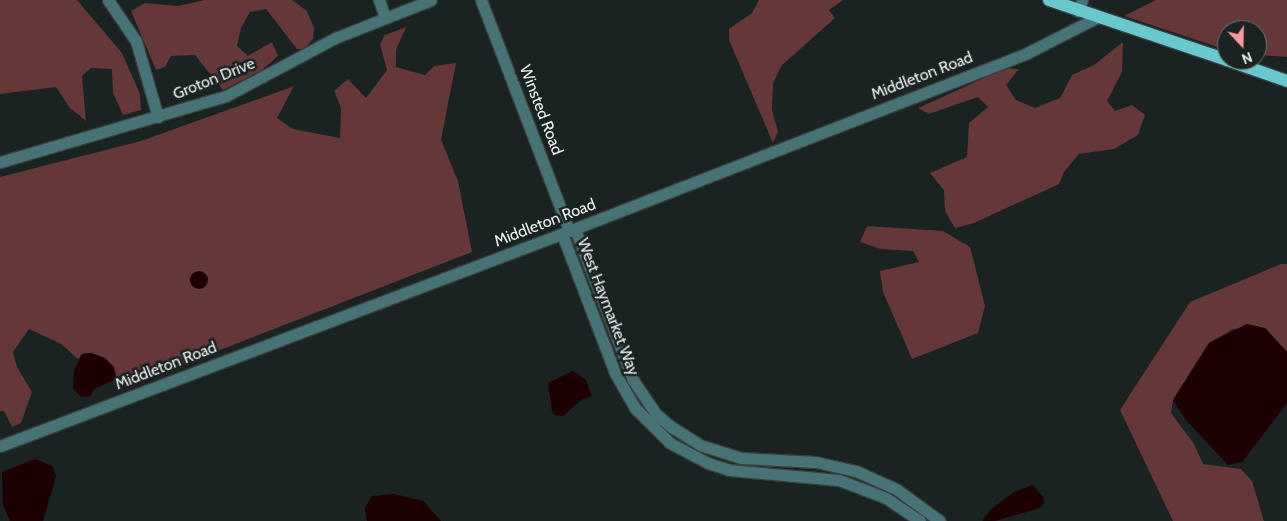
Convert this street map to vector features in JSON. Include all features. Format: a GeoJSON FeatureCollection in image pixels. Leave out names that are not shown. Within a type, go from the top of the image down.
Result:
{"type":"FeatureCollection","features":[{"type":"Feature","properties":{"kind":"main road"},"geometry":{"type":"LineString","coordinates":[[1049,0],[1080,5],[1096,18],[1217,57]]}},
{"type":"Feature","properties":{"kind":"main road"},"geometry":{"type":"LineString","coordinates":[[1256,70],[1287,81]]}},
{"type":"Feature","properties":{"kind":"street"},"geometry":{"type":"LineString","coordinates":[[108,0],[136,41],[158,117]]}},
{"type":"Feature","properties":{"kind":"street"},"geometry":{"type":"LineString","coordinates":[[379,0],[385,17]]}},
{"type":"Feature","properties":{"kind":"street","name":"Groton Drive"},"geometry":{"type":"LineString","coordinates":[[0,162],[158,117],[243,88],[335,38],[431,0]]}},
{"type":"Feature","properties":{"kind":"street","name":"Winsted Road"},"geometry":{"type":"LineString","coordinates":[[481,0],[569,231]]}},
{"type":"Feature","properties":{"kind":"street","name":"Middleton Road"},"geometry":{"type":"LineString","coordinates":[[0,446],[569,231],[1027,53],[1096,18]]}},
{"type":"Feature","properties":{"kind":"street","name":"West Haymarket Way"},"geometry":{"type":"LineString","coordinates":[[569,231],[625,362],[656,413],[684,436],[707,448],[741,458],[816,462],[856,471],[896,489],[940,521]]}},
{"type":"Feature","properties":{"kind":"street","name":"West Haymarket Way"},"geometry":{"type":"LineString","coordinates":[[569,231],[615,374],[635,408],[670,443],[708,463],[750,473],[839,480],[886,498],[920,521]]}},
{"type":"Feature","properties":{"kind":"street"},"geometry":{"type":"LineString","coordinates":[[774,460],[774,474]]}},
{"type":"Feature","properties":{"kind":"shaded area"},"geometry":{"type":"Polygon","coordinates":[[[0,0],[77,0],[122,53],[140,94],[141,110],[123,115],[113,93],[112,69],[91,68],[82,76],[86,121],[70,108],[56,87],[0,94],[0,0]]]}},
{"type":"Feature","properties":{"kind":"shaded area"},"geometry":{"type":"Polygon","coordinates":[[[205,0],[292,0],[307,11],[314,28],[313,39],[304,49],[297,49],[266,9],[250,12],[241,28],[237,46],[248,56],[272,42],[278,56],[262,70],[223,90],[195,55],[171,56],[165,67],[156,70],[131,11],[145,3],[178,6],[205,0]]]}},
{"type":"Feature","properties":{"kind":"shaded area"},"geometry":{"type":"Polygon","coordinates":[[[759,0],[843,0],[829,10],[835,18],[782,65],[773,83],[772,110],[778,132],[773,143],[729,40],[729,29],[752,13],[759,0]]]}},
{"type":"Feature","properties":{"kind":"shaded area"},"geometry":{"type":"Polygon","coordinates":[[[1156,0],[1287,0],[1287,57],[1267,56],[1267,20],[1217,20],[1217,47],[1124,16],[1156,0]]]}},
{"type":"Feature","properties":{"kind":"shaded area"},"geometry":{"type":"Polygon","coordinates":[[[406,27],[396,50],[396,67],[425,75],[434,66],[456,63],[441,140],[458,181],[472,252],[117,390],[113,382],[116,373],[105,358],[91,353],[82,354],[78,359],[61,344],[29,329],[13,352],[17,367],[32,392],[21,423],[12,427],[4,411],[0,411],[0,177],[141,141],[294,86],[277,118],[293,129],[340,138],[341,108],[334,91],[348,79],[366,98],[387,70],[380,44],[385,35],[406,27]]]}},
{"type":"Feature","properties":{"kind":"shaded area"},"geometry":{"type":"Polygon","coordinates":[[[1123,42],[1122,72],[1107,101],[1115,111],[1132,105],[1145,115],[1138,135],[1114,149],[1079,154],[1064,172],[1059,184],[974,223],[955,228],[945,211],[944,190],[930,173],[967,157],[969,123],[988,107],[978,97],[929,114],[918,108],[1006,68],[1019,69],[1006,85],[1016,100],[1035,108],[1060,98],[1072,75],[1094,65],[1123,42]]]}},
{"type":"Feature","properties":{"kind":"shaded area"},"geometry":{"type":"Polygon","coordinates":[[[867,226],[943,231],[970,247],[985,306],[978,333],[912,359],[883,292],[880,271],[919,262],[913,251],[881,249],[860,242],[867,226]]]}},
{"type":"Feature","properties":{"kind":"shaded area"},"geometry":{"type":"Polygon","coordinates":[[[1281,264],[1287,264],[1287,352],[1265,328],[1233,329],[1209,343],[1173,400],[1171,413],[1194,444],[1203,464],[1241,469],[1252,481],[1264,521],[1173,521],[1120,410],[1190,302],[1281,264]]]}},
{"type":"Feature","properties":{"kind":"shaded area"},"geometry":{"type":"Polygon","coordinates":[[[199,271],[205,274],[208,280],[205,286],[199,289],[193,286],[190,280],[193,274],[199,271]]]}},
{"type":"Feature","properties":{"kind":"shaded area"},"geometry":{"type":"Polygon","coordinates":[[[1247,324],[1265,328],[1287,352],[1287,403],[1242,462],[1228,465],[1186,420],[1173,400],[1209,343],[1247,324]]]}},
{"type":"Feature","properties":{"kind":"shaded area"},"geometry":{"type":"Polygon","coordinates":[[[91,353],[105,358],[114,367],[116,379],[94,389],[90,396],[81,397],[73,388],[74,371],[82,354],[91,353]]]}},
{"type":"Feature","properties":{"kind":"shaded area"},"geometry":{"type":"Polygon","coordinates":[[[573,371],[586,380],[592,396],[581,400],[563,416],[555,415],[552,411],[548,383],[573,371]]]}},
{"type":"Feature","properties":{"kind":"shaded area"},"geometry":{"type":"Polygon","coordinates":[[[35,459],[52,466],[56,476],[43,521],[10,521],[3,504],[2,472],[35,459]]]}},
{"type":"Feature","properties":{"kind":"shaded area"},"geometry":{"type":"Polygon","coordinates":[[[1033,485],[1043,497],[1044,503],[1040,508],[995,521],[982,521],[990,510],[1014,492],[1033,485]]]}},
{"type":"Feature","properties":{"kind":"shaded area"},"geometry":{"type":"Polygon","coordinates":[[[394,494],[423,501],[441,521],[367,521],[365,508],[372,496],[394,494]]]}}]}
